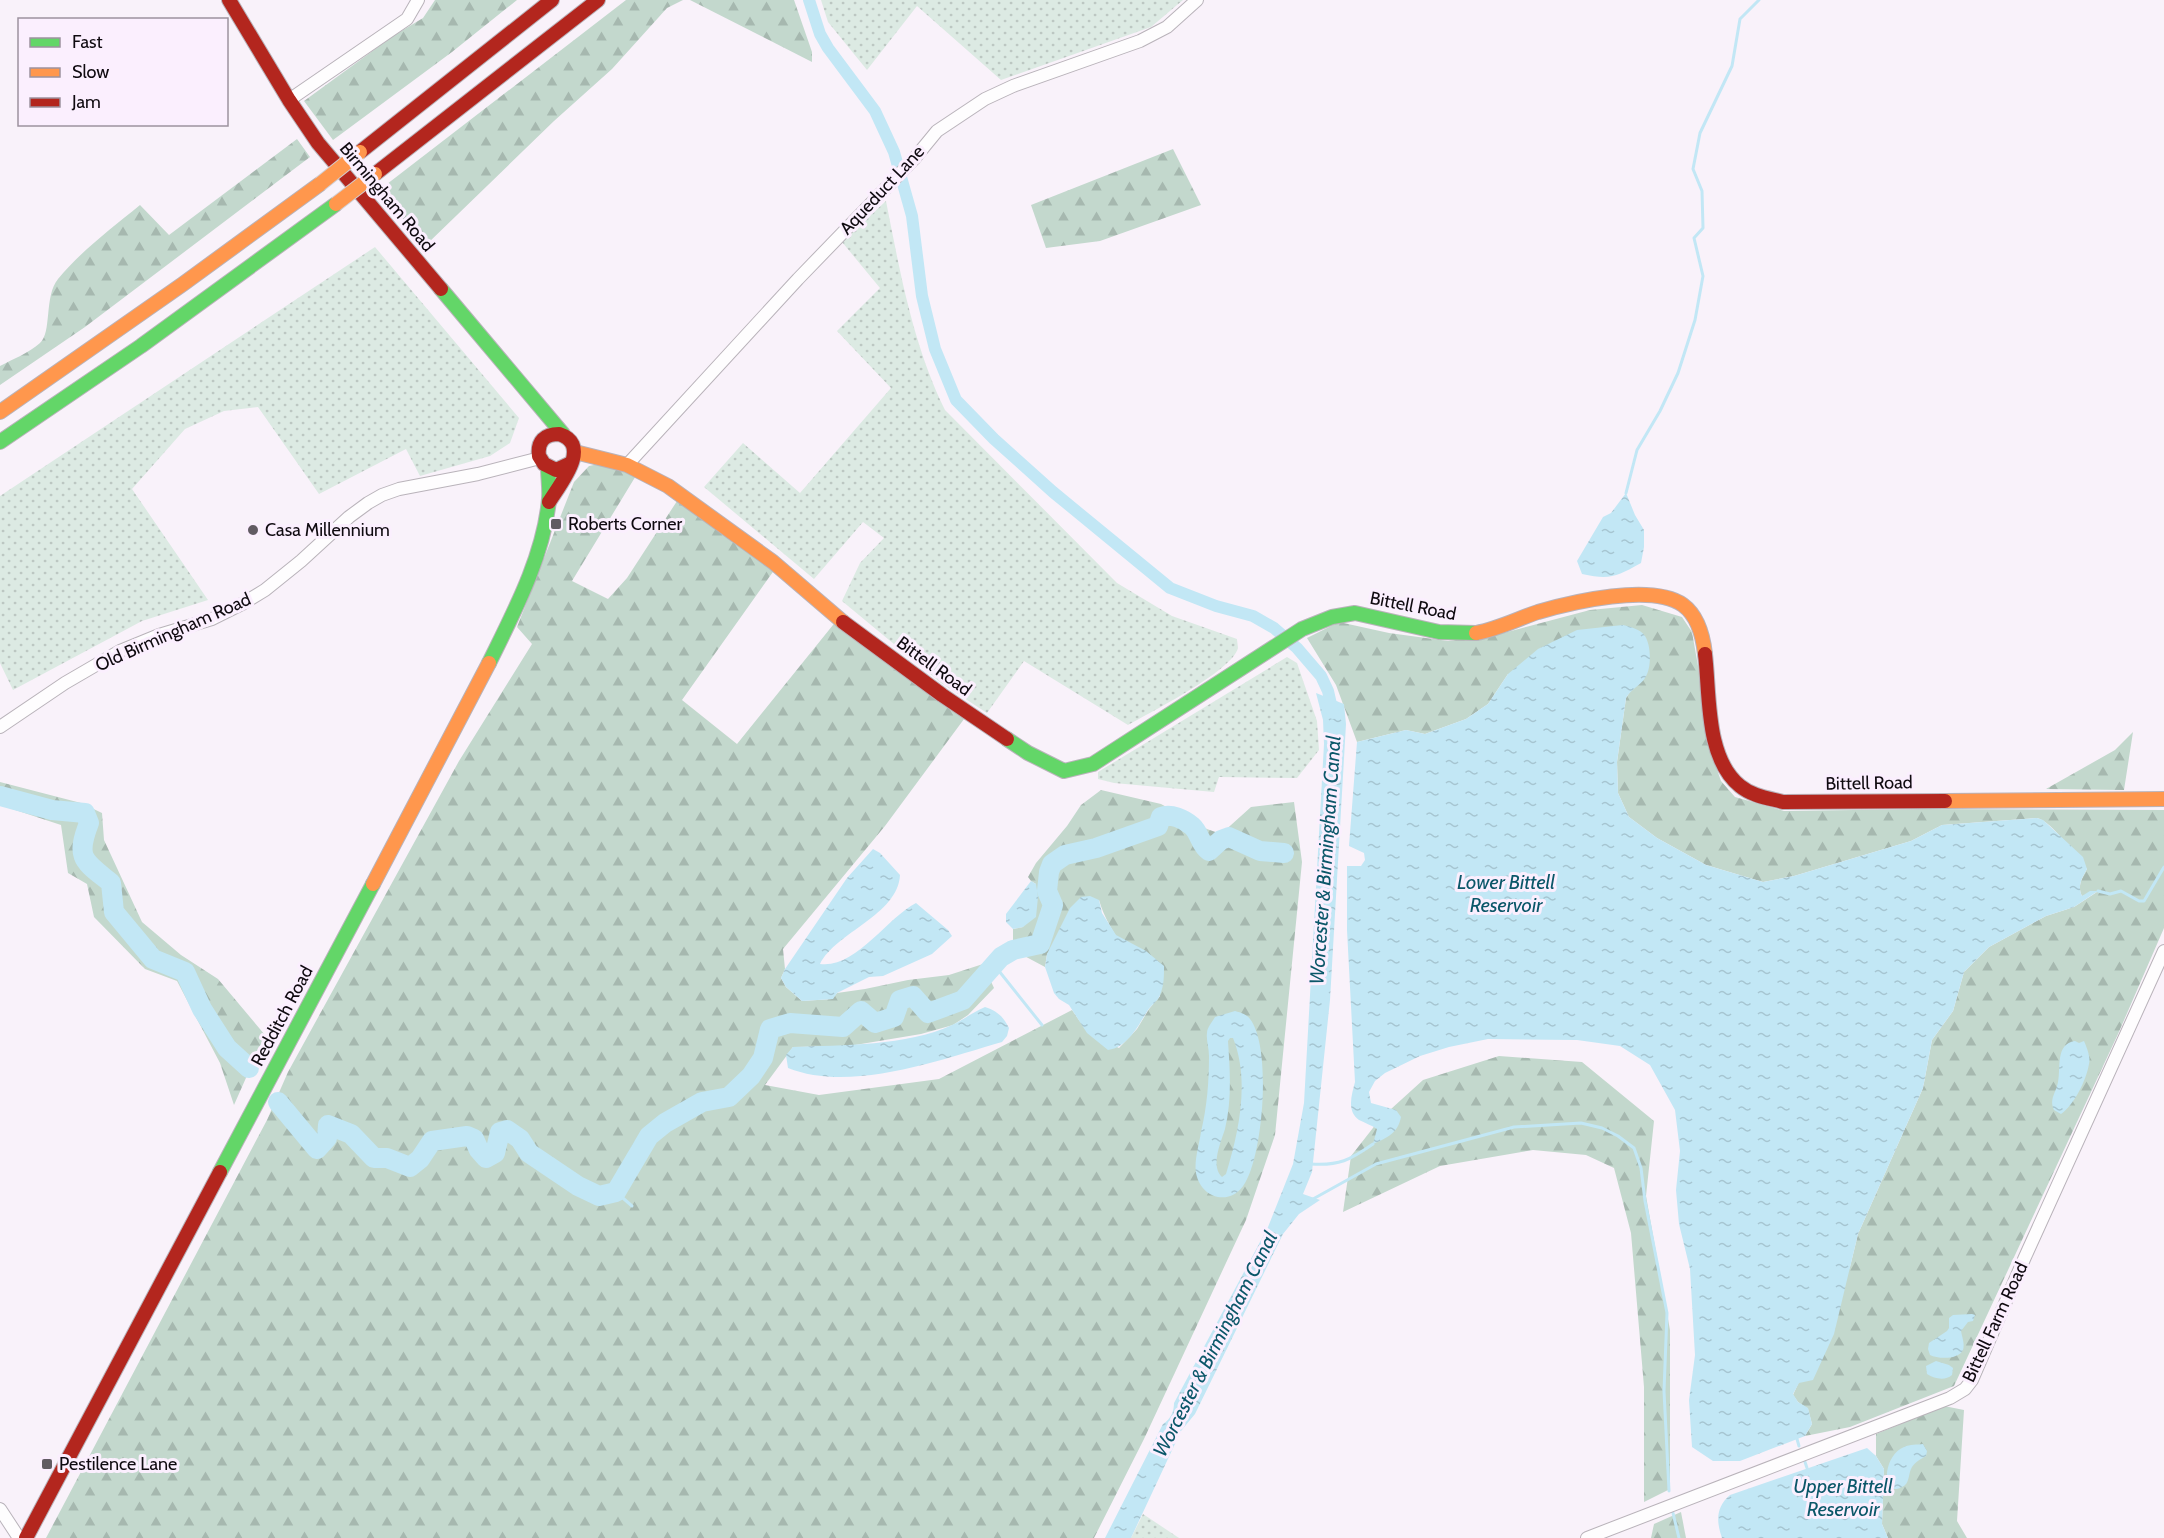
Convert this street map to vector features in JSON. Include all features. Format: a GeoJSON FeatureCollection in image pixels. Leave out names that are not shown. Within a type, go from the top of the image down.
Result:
{"type":"FeatureCollection","features":[{"type":"Feature","properties":{"kind":"main road","name":"Birmingham Road"},"geometry":{"type":"LineString","coordinates":[[228,0],[318,143],[563,434]]}},
{"type":"Feature","properties":{"kind":"main road"},"geometry":{"type":"LineString","coordinates":[[0,412],[183,284],[320,184],[552,0]]}},
{"type":"Feature","properties":{"kind":"main road"},"geometry":{"type":"LineString","coordinates":[[0,442],[141,346],[336,204],[598,0]]}},
{"type":"Feature","properties":{"kind":"main road"},"geometry":{"type":"LineString","coordinates":[[538,402],[544,438]]}},
{"type":"Feature","properties":{"kind":"main road"},"geometry":{"type":"LineString","coordinates":[[552,433],[563,434],[571,439],[573,458],[556,470],[544,463],[538,448],[544,438],[552,433]]}},
{"type":"Feature","properties":{"kind":"main road","name":"Bittell Road"},"geometry":{"type":"LineString","coordinates":[[573,458],[627,465],[669,486],[773,562],[838,618],[942,695],[1028,753],[1064,771],[1093,764],[1302,629],[1336,615],[1356,613],[1439,632],[1473,633],[1558,608],[1631,596],[1663,596],[1685,606],[1701,629],[1705,647],[1713,740],[1719,761],[1735,782],[1760,797],[1783,802],[2164,799]]}},
{"type":"Feature","properties":{"kind":"main road","name":"Redditch Road"},"geometry":{"type":"LineString","coordinates":[[26,1538],[452,735],[512,614],[536,558],[549,502],[573,458]]}},
{"type":"Feature","properties":{"kind":"main road","name":"Redditch Road"},"geometry":{"type":"LineString","coordinates":[[544,463],[549,502]]}},
{"type":"Feature","properties":{"kind":"street"},"geometry":{"type":"LineString","coordinates":[[289,100],[407,19],[418,0]]}},
{"type":"Feature","properties":{"kind":"street","name":"Aqueduct Lane"},"geometry":{"type":"LineString","coordinates":[[627,465],[782,296],[914,159],[937,131],[961,113],[1013,86],[1140,41],[1167,27],[1197,0]]}},
{"type":"Feature","properties":{"kind":"street","name":"Old Birmingham Road"},"geometry":{"type":"LineString","coordinates":[[0,727],[65,683],[120,651],[159,635],[212,619],[242,604],[265,590],[350,517],[382,495],[399,489],[544,463]]}},
{"type":"Feature","properties":{"kind":"street","name":"Bittell Farm Road"},"geometry":{"type":"LineString","coordinates":[[1587,1538],[1950,1398],[1965,1389],[1976,1371],[2164,951]]}},
{"type":"Feature","properties":{"kind":"street"},"geometry":{"type":"LineString","coordinates":[[0,1509],[19,1538]]}},
{"type":"Feature","properties":{"kind":"shaded area"},"geometry":{"type":"Polygon","coordinates":[[[821,0],[1183,0],[1151,27],[1001,80],[917,6],[867,70],[828,22],[821,0]]]}},
{"type":"Feature","properties":{"kind":"shaded area"},"geometry":{"type":"Polygon","coordinates":[[[886,201],[902,281],[916,334],[945,410],[1117,583],[1172,616],[1237,639],[1238,648],[1222,668],[1128,725],[1024,661],[987,713],[941,683],[842,601],[860,563],[884,538],[863,522],[814,579],[704,487],[743,443],[800,493],[891,388],[837,331],[880,288],[842,242],[886,201]]]}},
{"type":"Feature","properties":{"kind":"shaded area"},"geometry":{"type":"Polygon","coordinates":[[[375,247],[519,418],[510,443],[490,456],[420,476],[406,449],[319,494],[258,407],[224,411],[185,429],[132,489],[208,600],[142,621],[13,690],[0,663],[0,496],[375,247]]]}},
{"type":"Feature","properties":{"kind":"shaded area"},"geometry":{"type":"Polygon","coordinates":[[[1287,657],[1297,663],[1317,721],[1319,750],[1297,778],[1219,777],[1214,792],[1114,783],[1098,779],[1098,772],[1287,657]]]}},
{"type":"Feature","properties":{"kind":"shaded area"},"geometry":{"type":"Polygon","coordinates":[[[1143,1514],[1179,1538],[1131,1538],[1143,1514]]]}},
{"type":"Feature","properties":{"kind":"green space"},"geometry":{"type":"Polygon","coordinates":[[[435,0],[517,0],[452,52],[333,140],[304,101],[393,36],[423,18],[435,0]]]}},
{"type":"Feature","properties":{"kind":"green space"},"geometry":{"type":"Polygon","coordinates":[[[626,0],[683,0],[667,8],[612,69],[554,121],[426,245],[378,191],[626,0]]]}},
{"type":"Feature","properties":{"kind":"green space"},"geometry":{"type":"Polygon","coordinates":[[[690,0],[794,0],[812,52],[812,62],[690,0]]]}},
{"type":"Feature","properties":{"kind":"green space"},"geometry":{"type":"Polygon","coordinates":[[[297,139],[310,157],[85,327],[0,385],[0,366],[31,350],[44,338],[51,295],[58,279],[108,231],[140,205],[169,235],[297,139]]]}},
{"type":"Feature","properties":{"kind":"green space"},"geometry":{"type":"Polygon","coordinates":[[[1173,149],[1201,205],[1100,241],[1046,248],[1031,205],[1173,149]]]}},
{"type":"Feature","properties":{"kind":"green space"},"geometry":{"type":"Polygon","coordinates":[[[603,463],[637,474],[572,581],[608,599],[627,578],[679,498],[775,569],[682,700],[737,744],[837,620],[967,715],[885,826],[783,949],[785,969],[781,978],[786,987],[802,1001],[832,999],[837,993],[949,975],[983,964],[994,988],[968,1015],[953,1025],[921,1034],[849,1046],[793,1047],[765,1085],[819,1095],[939,1079],[1072,1010],[1088,1033],[1119,1048],[1137,1029],[1160,996],[1117,938],[1099,900],[1047,954],[1045,967],[1013,950],[1013,929],[1023,927],[1036,884],[1028,877],[1036,863],[1067,826],[1081,805],[1101,790],[1161,804],[1221,834],[1251,807],[1294,802],[1302,862],[1275,1135],[1246,1220],[1144,1439],[1094,1538],[46,1538],[267,1120],[288,1072],[459,761],[532,644],[517,627],[574,482],[589,466],[603,463]]]}},
{"type":"Feature","properties":{"kind":"green space"},"geometry":{"type":"Polygon","coordinates":[[[1642,605],[1682,617],[1692,632],[1708,744],[1721,781],[1735,797],[1784,811],[2164,810],[2164,928],[2118,1034],[1954,1386],[1850,1427],[1805,1436],[1812,1424],[1808,1409],[1793,1395],[1850,1267],[1858,1234],[1923,1088],[1932,1040],[1953,1011],[1964,972],[1989,947],[2046,916],[2074,907],[2097,892],[2082,896],[2080,885],[2087,869],[2057,832],[2037,818],[1942,825],[1911,841],[1794,876],[1763,882],[1706,865],[1657,838],[1629,817],[1618,793],[1617,762],[1626,698],[1631,690],[1641,682],[1508,674],[1488,704],[1466,719],[1425,734],[1406,730],[1357,742],[1336,685],[1307,638],[1339,622],[1389,633],[1448,641],[1496,635],[1590,610],[1642,605]]]}},
{"type":"Feature","properties":{"kind":"green space"},"geometry":{"type":"Polygon","coordinates":[[[2133,732],[2124,790],[2046,789],[2115,750],[2133,732]]]}},
{"type":"Feature","properties":{"kind":"green space"},"geometry":{"type":"Polygon","coordinates":[[[0,782],[81,803],[102,813],[104,840],[142,922],[181,955],[218,979],[265,1035],[234,1105],[220,1063],[177,981],[145,969],[94,917],[87,884],[68,873],[61,825],[0,805],[0,782]]]}},
{"type":"Feature","properties":{"kind":"green space"},"geometry":{"type":"Polygon","coordinates":[[[1499,1056],[1582,1062],[1654,1121],[1646,1196],[1670,1330],[1670,1489],[1644,1502],[1644,1387],[1631,1233],[1614,1168],[1586,1155],[1533,1150],[1440,1166],[1343,1212],[1351,1156],[1380,1119],[1423,1080],[1499,1056]]]}},
{"type":"Feature","properties":{"kind":"green space"},"geometry":{"type":"Polygon","coordinates":[[[1944,1406],[1964,1410],[1957,1521],[1967,1538],[1888,1538],[1882,1524],[1884,1469],[1876,1456],[1876,1434],[1944,1406]]]}},
{"type":"Feature","properties":{"kind":"green space"},"geometry":{"type":"Polygon","coordinates":[[[1681,1512],[1686,1538],[1651,1538],[1654,1524],[1681,1512]]]}},
{"type":"Feature","properties":{"kind":"water"},"geometry":{"type":"Polygon","coordinates":[[[1626,493],[1644,530],[1641,563],[1613,576],[1600,577],[1582,574],[1577,561],[1603,517],[1611,513],[1626,493]]]}},
{"type":"Feature","properties":{"kind":"water","name":"Lower Bittell Reservoir"},"geometry":{"type":"Polygon","coordinates":[[[1623,625],[1638,630],[1645,636],[1649,645],[1650,657],[1645,678],[1626,698],[1617,762],[1618,793],[1629,817],[1657,838],[1706,865],[1763,882],[1794,876],[1911,841],[1942,825],[2037,818],[2043,820],[2083,857],[2087,869],[2080,885],[2082,896],[2090,891],[2098,891],[2074,907],[2046,916],[1989,947],[1964,972],[1953,1011],[1932,1040],[1923,1088],[1858,1234],[1834,1334],[1813,1380],[1799,1383],[1793,1394],[1798,1402],[1808,1408],[1812,1424],[1805,1436],[1740,1461],[1713,1461],[1692,1447],[1689,1400],[1695,1355],[1690,1269],[1679,1224],[1676,1190],[1680,1151],[1675,1110],[1650,1065],[1620,1046],[1577,1040],[1488,1039],[1420,1056],[1385,1073],[1375,1081],[1369,1092],[1371,1103],[1396,1110],[1401,1117],[1395,1131],[1383,1140],[1373,1144],[1377,1129],[1359,1120],[1351,1107],[1355,1082],[1347,930],[1347,866],[1361,866],[1365,860],[1364,853],[1349,846],[1357,742],[1406,730],[1425,734],[1466,719],[1488,704],[1508,674],[1538,649],[1577,630],[1623,625]]]}},
{"type":"Feature","properties":{"kind":"water"},"geometry":{"type":"Polygon","coordinates":[[[1316,693],[1344,704],[1346,724],[1330,1000],[1312,1172],[1303,1194],[1320,1200],[1299,1214],[1283,1234],[1195,1414],[1181,1431],[1131,1538],[1105,1538],[1163,1424],[1172,1415],[1174,1403],[1268,1227],[1293,1164],[1304,1103],[1324,744],[1323,720],[1316,693]]]}},
{"type":"Feature","properties":{"kind":"water"},"geometry":{"type":"Polygon","coordinates":[[[873,849],[880,853],[900,875],[897,889],[878,912],[839,942],[820,964],[846,959],[916,903],[952,936],[932,954],[883,976],[869,977],[837,993],[833,999],[802,1001],[786,987],[781,978],[785,969],[847,878],[873,849]]]}},
{"type":"Feature","properties":{"kind":"water"},"geometry":{"type":"Polygon","coordinates":[[[1031,881],[1036,884],[1038,897],[1036,917],[1023,927],[1013,929],[1006,922],[1006,914],[1031,881]]]}},
{"type":"Feature","properties":{"kind":"water"},"geometry":{"type":"Polygon","coordinates":[[[1090,896],[1099,900],[1102,913],[1116,935],[1146,951],[1164,966],[1163,985],[1158,999],[1127,1040],[1108,1050],[1087,1033],[1069,1005],[1054,993],[1045,967],[1047,954],[1070,908],[1081,897],[1090,896]]]}},
{"type":"Feature","properties":{"kind":"water"},"geometry":{"type":"Polygon","coordinates":[[[985,1007],[999,1014],[1009,1028],[1002,1042],[923,1065],[867,1076],[812,1075],[788,1068],[786,1055],[793,1047],[853,1045],[915,1037],[952,1025],[985,1007]]]}},
{"type":"Feature","properties":{"kind":"water"},"geometry":{"type":"Polygon","coordinates":[[[1235,1011],[1250,1019],[1257,1033],[1263,1076],[1260,1126],[1251,1169],[1239,1191],[1225,1197],[1210,1194],[1199,1182],[1196,1173],[1209,1075],[1207,1031],[1215,1017],[1235,1011]],[[1233,1038],[1228,1041],[1229,1107],[1217,1160],[1217,1167],[1222,1177],[1226,1174],[1231,1158],[1241,1106],[1241,1071],[1233,1038]]]}},
{"type":"Feature","properties":{"kind":"water"},"geometry":{"type":"Polygon","coordinates":[[[2075,1041],[2079,1043],[2084,1041],[2089,1062],[2079,1092],[2061,1114],[2054,1110],[2052,1103],[2058,1082],[2060,1057],[2064,1047],[2075,1041]]]}},
{"type":"Feature","properties":{"kind":"water"},"geometry":{"type":"Polygon","coordinates":[[[1953,1315],[1975,1315],[1973,1321],[1968,1322],[1961,1331],[1964,1345],[1963,1350],[1957,1356],[1948,1358],[1930,1355],[1929,1343],[1947,1331],[1949,1318],[1953,1315]]]}},
{"type":"Feature","properties":{"kind":"water"},"geometry":{"type":"Polygon","coordinates":[[[1936,1361],[1953,1368],[1952,1375],[1940,1379],[1927,1374],[1926,1366],[1936,1361]]]}},
{"type":"Feature","properties":{"kind":"water"},"geometry":{"type":"Polygon","coordinates":[[[1923,1444],[1927,1451],[1926,1456],[1912,1467],[1905,1486],[1895,1489],[1890,1487],[1887,1475],[1891,1459],[1904,1447],[1923,1444]]]}},
{"type":"Feature","properties":{"kind":"water","name":"Upper Bittell Reservoir"},"geometry":{"type":"Polygon","coordinates":[[[1867,1448],[1876,1456],[1884,1469],[1882,1524],[1888,1538],[1722,1538],[1718,1515],[1722,1504],[1730,1495],[1867,1448]]]}},
{"type":"Feature","properties":{"kind":"waterway","name":"Worcester & Birmingham Canal"},"geometry":{"type":"LineString","coordinates":[[809,0],[820,34],[875,111],[894,152],[912,216],[922,296],[935,349],[956,400],[994,439],[1053,492],[1170,588],[1216,606],[1253,616],[1274,628],[1297,648],[1321,676],[1328,691],[1333,713]]}},
{"type":"Feature","properties":{"kind":"waterway"},"geometry":{"type":"LineString","coordinates":[[1626,493],[1637,450],[1660,411],[1678,373],[1695,320],[1703,276],[1694,238],[1703,228],[1702,191],[1693,169],[1700,133],[1732,66],[1740,19],[1759,0]]}},
{"type":"Feature","properties":{"kind":"waterway"},"geometry":{"type":"LineString","coordinates":[[0,796],[52,810],[85,813],[89,823],[83,852],[88,864],[111,883],[114,912],[153,959],[185,972],[202,1009],[227,1048],[249,1068]]}},
{"type":"Feature","properties":{"kind":"waterway"},"geometry":{"type":"LineString","coordinates":[[278,1102],[317,1149],[327,1138],[328,1125],[351,1134],[374,1158],[387,1158],[410,1167],[420,1159],[432,1141],[467,1136],[474,1139],[486,1158],[495,1153],[500,1132],[507,1130],[520,1139],[529,1153],[578,1186],[599,1196],[616,1192],[649,1136],[665,1123],[702,1102],[729,1097],[751,1076],[763,1058],[770,1029],[790,1023],[843,1027],[861,1011],[875,1023],[894,1017],[900,1000],[913,996],[928,1013],[963,1000],[1001,957],[1013,950],[1040,944],[1053,905],[1047,891],[1049,872],[1052,864],[1065,855],[1096,848],[1158,826],[1161,817],[1169,816],[1181,819],[1192,826],[1209,851],[1221,840],[1229,837],[1260,851],[1284,853]]}},
{"type":"Feature","properties":{"kind":"waterway"},"geometry":{"type":"LineString","coordinates":[[2098,891],[2110,894],[2121,891],[2139,901],[2144,901],[2164,867]]}},
{"type":"Feature","properties":{"kind":"waterway"},"geometry":{"type":"LineString","coordinates":[[995,966],[1042,1025]]}},
{"type":"Feature","properties":{"kind":"waterway"},"geometry":{"type":"LineString","coordinates":[[1313,1199],[1376,1164],[1514,1127],[1581,1123],[1602,1128],[1634,1148],[1641,1168],[1645,1201],[1667,1313],[1664,1391],[1669,1491]]}},
{"type":"Feature","properties":{"kind":"waterway"},"geometry":{"type":"LineString","coordinates":[[1311,1164],[1344,1161],[1373,1144]]}},
{"type":"Feature","properties":{"kind":"waterway"},"geometry":{"type":"LineString","coordinates":[[616,1192],[632,1206]]}},
{"type":"Feature","properties":{"kind":"waterway"},"geometry":{"type":"LineString","coordinates":[[1797,1439],[1799,1446]]}},
{"type":"Feature","properties":{"kind":"waterway"},"geometry":{"type":"LineString","coordinates":[[1805,1462],[1807,1468]]}},
{"type":"Feature","properties":{"kind":"waterway"},"geometry":{"type":"LineString","coordinates":[[1673,1513],[1679,1538]]}},
{"type":"Feature","properties":{"kind":"traffic: fast"},"geometry":{"type":"LineString","coordinates":[[0,442],[141,346],[336,204]]}},
{"type":"Feature","properties":{"kind":"traffic: fast"},"geometry":{"type":"LineString","coordinates":[[441,289],[563,434]]}},
{"type":"Feature","properties":{"kind":"traffic: fast"},"geometry":{"type":"LineString","coordinates":[[489,663],[526,583],[541,542],[549,499],[548,467]]}},
{"type":"Feature","properties":{"kind":"traffic: fast"},"geometry":{"type":"LineString","coordinates":[[1007,739],[1028,753],[1064,771],[1093,764],[1302,629],[1332,617],[1355,613],[1439,632],[1476,633]]}},
{"type":"Feature","properties":{"kind":"traffic: fast"},"geometry":{"type":"LineString","coordinates":[[220,1172],[373,884]]}},
{"type":"Feature","properties":{"kind":"traffic: slow"},"geometry":{"type":"LineString","coordinates":[[320,184],[360,152]]}},
{"type":"Feature","properties":{"kind":"traffic: slow"},"geometry":{"type":"LineString","coordinates":[[336,204],[375,174]]}},
{"type":"Feature","properties":{"kind":"traffic: slow"},"geometry":{"type":"LineString","coordinates":[[0,412],[183,284],[320,184]]}},
{"type":"Feature","properties":{"kind":"traffic: slow"},"geometry":{"type":"LineString","coordinates":[[575,452],[627,465],[668,486],[773,562],[843,622]]}},
{"type":"Feature","properties":{"kind":"traffic: slow"},"geometry":{"type":"LineString","coordinates":[[1476,633],[1538,612],[1571,604],[1612,596],[1652,595],[1669,599],[1683,605],[1688,610],[1699,627],[1705,654]]}},
{"type":"Feature","properties":{"kind":"traffic: slow"},"geometry":{"type":"LineString","coordinates":[[373,884],[489,663]]}},
{"type":"Feature","properties":{"kind":"traffic: slow"},"geometry":{"type":"LineString","coordinates":[[1945,801],[2164,799]]}},
{"type":"Feature","properties":{"kind":"traffic: jam"},"geometry":{"type":"LineString","coordinates":[[229,0],[289,100],[318,143],[441,289]]}},
{"type":"Feature","properties":{"kind":"traffic: jam"},"geometry":{"type":"LineString","coordinates":[[360,152],[552,0]]}},
{"type":"Feature","properties":{"kind":"traffic: jam"},"geometry":{"type":"LineString","coordinates":[[375,174],[598,0]]}},
{"type":"Feature","properties":{"kind":"traffic: jam"},"geometry":{"type":"LineString","coordinates":[[549,502],[566,475],[574,456],[569,439],[559,434],[543,439],[539,446],[539,456],[544,464],[556,470],[571,463]]}},
{"type":"Feature","properties":{"kind":"traffic: jam"},"geometry":{"type":"LineString","coordinates":[[843,622],[942,695],[1007,739]]}},
{"type":"Feature","properties":{"kind":"traffic: jam"},"geometry":{"type":"LineString","coordinates":[[1705,654],[1711,724],[1715,742],[1720,759],[1740,786],[1760,796],[1783,802],[1945,801]]}},
{"type":"Feature","properties":{"kind":"traffic: jam"},"geometry":{"type":"LineString","coordinates":[[26,1538],[220,1172]]}},
{"type":"Feature","properties":{"kind":"place","name":"Roberts Corner"},"geometry":{"type":"Point","coordinates":[556,524]}},
{"type":"Feature","properties":{"kind":"place","name":"Casa Millennium"},"geometry":{"type":"Point","coordinates":[253,530]}},
{"type":"Feature","properties":{"kind":"place","name":"Pestilence Lane"},"geometry":{"type":"Point","coordinates":[47,1464]}}]}
